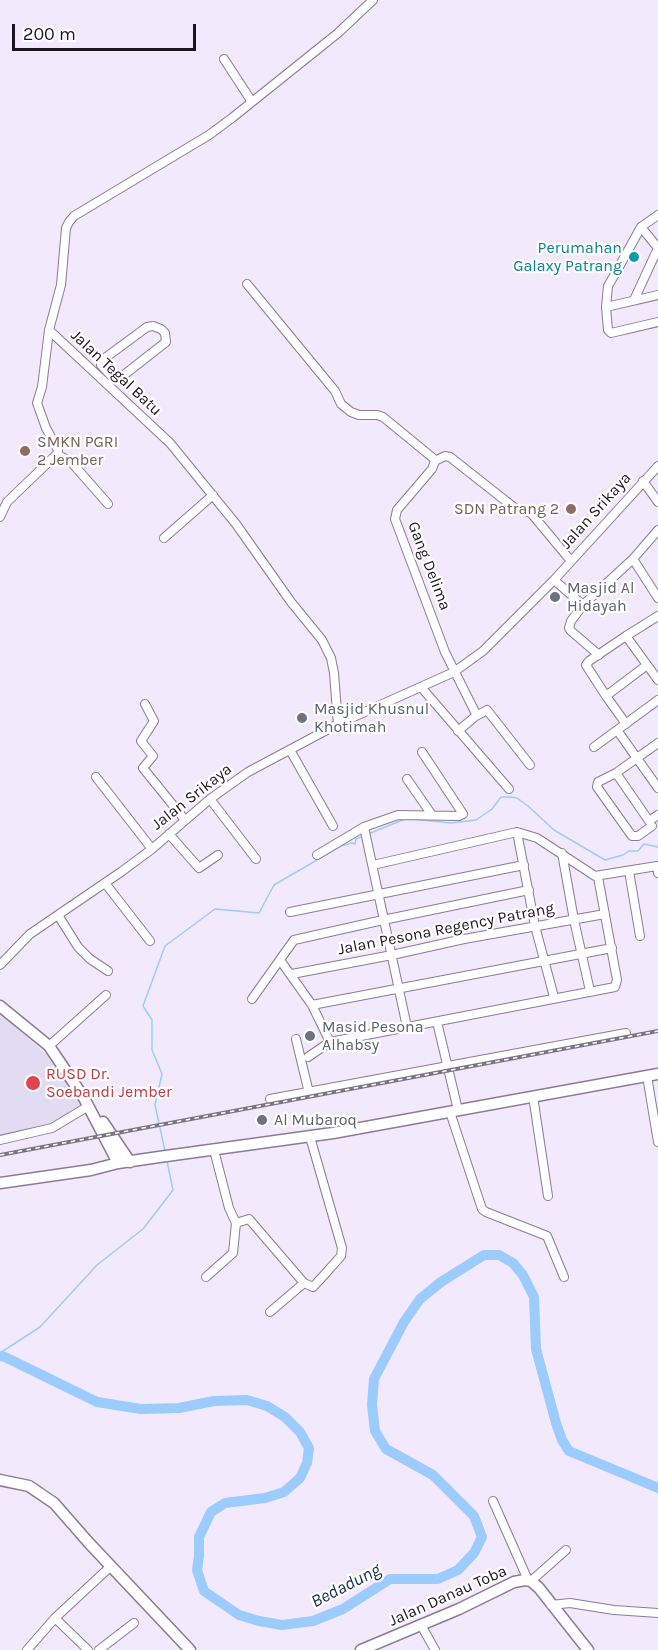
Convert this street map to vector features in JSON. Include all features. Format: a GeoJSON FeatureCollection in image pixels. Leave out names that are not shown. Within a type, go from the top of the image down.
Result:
{"type":"FeatureCollection","features":[{"type":"Feature","properties":{"kind":"main road"},"geometry":{"type":"LineString","coordinates":[[0,1006],[49,1046],[85,1103],[90,1104],[124,1162]]}},
{"type":"Feature","properties":{"kind":"main road"},"geometry":{"type":"LineString","coordinates":[[0,1183],[91,1170],[124,1162],[310,1137],[652,1075]]}},
{"type":"Feature","properties":{"kind":"main road"},"geometry":{"type":"LineString","coordinates":[[0,1480],[29,1486],[45,1496],[66,1515],[89,1543],[190,1650]]}},
{"type":"Feature","properties":{"kind":"main road","name":"Jalan Danau Toba"},"geometry":{"type":"LineString","coordinates":[[361,1650],[514,1582],[529,1581],[539,1588],[588,1650]]}},
{"type":"Feature","properties":{"kind":"street","name":"Jalan Tegal Batu"},"geometry":{"type":"LineString","coordinates":[[338,724],[334,673],[327,646],[291,602],[237,524],[170,443],[48,330],[61,285],[66,228],[69,222],[84,210],[209,135],[338,33],[373,0]]}},
{"type":"Feature","properties":{"kind":"street"},"geometry":{"type":"LineString","coordinates":[[224,58],[252,102]]}},
{"type":"Feature","properties":{"kind":"street"},"geometry":{"type":"LineString","coordinates":[[658,215],[641,227],[608,286],[606,307],[608,330],[611,333],[658,322]]}},
{"type":"Feature","properties":{"kind":"street"},"geometry":{"type":"LineString","coordinates":[[634,300],[658,248],[641,227]]}},
{"type":"Feature","properties":{"kind":"street"},"geometry":{"type":"LineString","coordinates":[[246,284],[335,391],[341,404],[359,415],[383,417],[435,461],[445,456],[450,457],[516,509],[531,513],[571,561]]}},
{"type":"Feature","properties":{"kind":"street"},"geometry":{"type":"LineString","coordinates":[[606,307],[658,295]]}},
{"type":"Feature","properties":{"kind":"street"},"geometry":{"type":"LineString","coordinates":[[157,326],[165,333],[166,342],[120,378],[114,379],[106,371],[101,365],[105,358],[147,327],[157,326]]}},
{"type":"Feature","properties":{"kind":"street"},"geometry":{"type":"LineString","coordinates":[[0,517],[7,502],[57,454],[58,450],[46,428],[37,403],[42,387],[48,330]]}},
{"type":"Feature","properties":{"kind":"street"},"geometry":{"type":"LineString","coordinates":[[99,378],[106,371]]}},
{"type":"Feature","properties":{"kind":"street"},"geometry":{"type":"LineString","coordinates":[[57,454],[72,463],[108,504]]}},
{"type":"Feature","properties":{"kind":"street","name":"Gang Delima"},"geometry":{"type":"LineString","coordinates":[[435,461],[432,469],[409,495],[396,512],[395,517],[454,672]]}},
{"type":"Feature","properties":{"kind":"street","name":"Jalan Srikaya"},"geometry":{"type":"LineString","coordinates":[[0,964],[30,934],[152,849],[210,799],[248,772],[338,724],[454,672],[483,651],[554,580],[658,466]]}},
{"type":"Feature","properties":{"kind":"street"},"geometry":{"type":"LineString","coordinates":[[643,481],[658,502]]}},
{"type":"Feature","properties":{"kind":"street"},"geometry":{"type":"LineString","coordinates":[[164,538],[213,495]]}},
{"type":"Feature","properties":{"kind":"street"},"geometry":{"type":"LineString","coordinates":[[599,655],[569,627],[573,617],[633,559],[658,530]]}},
{"type":"Feature","properties":{"kind":"street"},"geometry":{"type":"LineString","coordinates":[[633,559],[658,598]]}},
{"type":"Feature","properties":{"kind":"street"},"geometry":{"type":"LineString","coordinates":[[554,580],[583,605]]}},
{"type":"Feature","properties":{"kind":"street"},"geometry":{"type":"LineString","coordinates":[[626,724],[588,668],[588,662],[657,621]]}},
{"type":"Feature","properties":{"kind":"street"},"geometry":{"type":"LineString","coordinates":[[628,638],[658,680]]}},
{"type":"Feature","properties":{"kind":"street"},"geometry":{"type":"LineString","coordinates":[[588,668],[628,638]]}},
{"type":"Feature","properties":{"kind":"street"},"geometry":{"type":"LineString","coordinates":[[606,696],[647,665]]}},
{"type":"Feature","properties":{"kind":"street"},"geometry":{"type":"LineString","coordinates":[[454,672],[477,715]]}},
{"type":"Feature","properties":{"kind":"street"},"geometry":{"type":"LineString","coordinates":[[421,687],[509,789]]}},
{"type":"Feature","properties":{"kind":"street"},"geometry":{"type":"LineString","coordinates":[[594,747],[658,700]]}},
{"type":"Feature","properties":{"kind":"street"},"geometry":{"type":"LineString","coordinates":[[145,704],[153,721],[141,741],[153,756],[143,768],[185,820]]}},
{"type":"Feature","properties":{"kind":"street"},"geometry":{"type":"LineString","coordinates":[[458,731],[477,715],[487,710],[530,765]]}},
{"type":"Feature","properties":{"kind":"street"},"geometry":{"type":"LineString","coordinates":[[617,730],[658,788]]}},
{"type":"Feature","properties":{"kind":"street"},"geometry":{"type":"LineString","coordinates":[[658,743],[616,773],[598,782],[597,787],[598,792],[632,836],[638,836],[653,826],[658,815]]}},
{"type":"Feature","properties":{"kind":"street"},"geometry":{"type":"LineString","coordinates":[[290,750],[333,826]]}},
{"type":"Feature","properties":{"kind":"street"},"geometry":{"type":"LineString","coordinates":[[317,855],[401,814],[459,816],[463,814],[422,752]]}},
{"type":"Feature","properties":{"kind":"street"},"geometry":{"type":"LineString","coordinates":[[616,773],[653,826]]}},
{"type":"Feature","properties":{"kind":"street"},"geometry":{"type":"LineString","coordinates":[[96,777],[152,849]]}},
{"type":"Feature","properties":{"kind":"street"},"geometry":{"type":"LineString","coordinates":[[407,779],[432,815]]}},
{"type":"Feature","properties":{"kind":"street"},"geometry":{"type":"LineString","coordinates":[[210,799],[256,859]]}},
{"type":"Feature","properties":{"kind":"street"},"geometry":{"type":"LineString","coordinates":[[366,832],[407,1027]]}},
{"type":"Feature","properties":{"kind":"street"},"geometry":{"type":"LineString","coordinates":[[373,865],[518,832],[537,838],[584,871],[598,877],[657,866],[658,873]]}},
{"type":"Feature","properties":{"kind":"street"},"geometry":{"type":"LineString","coordinates":[[518,832],[535,926],[554,997]]}},
{"type":"Feature","properties":{"kind":"street"},"geometry":{"type":"LineString","coordinates":[[169,834],[199,868],[218,855]]}},
{"type":"Feature","properties":{"kind":"street"},"geometry":{"type":"LineString","coordinates":[[562,854],[590,991]]}},
{"type":"Feature","properties":{"kind":"street"},"geometry":{"type":"LineString","coordinates":[[290,912],[524,866]]}},
{"type":"Feature","properties":{"kind":"street"},"geometry":{"type":"LineString","coordinates":[[629,871],[640,936]]}},
{"type":"Feature","properties":{"kind":"street"},"geometry":{"type":"LineString","coordinates":[[308,1057],[330,1042],[617,986],[598,877]]}},
{"type":"Feature","properties":{"kind":"street"},"geometry":{"type":"LineString","coordinates":[[105,883],[150,941]]}},
{"type":"Feature","properties":{"kind":"street"},"geometry":{"type":"LineString","coordinates":[[252,999],[294,940],[529,890]]}},
{"type":"Feature","properties":{"kind":"street","name":"Jalan Pesona Regency Patrang"},"geometry":{"type":"LineString","coordinates":[[292,974],[392,956],[464,939],[605,914]]}},
{"type":"Feature","properties":{"kind":"street"},"geometry":{"type":"LineString","coordinates":[[58,915],[78,947],[90,959],[108,971]]}},
{"type":"Feature","properties":{"kind":"street"},"geometry":{"type":"LineString","coordinates":[[312,1005],[612,948]]}},
{"type":"Feature","properties":{"kind":"street"},"geometry":{"type":"LineString","coordinates":[[280,960],[312,1005],[330,1042]]}},
{"type":"Feature","properties":{"kind":"street"},"geometry":{"type":"LineString","coordinates":[[49,1046],[106,995]]}},
{"type":"Feature","properties":{"kind":"street"},"geometry":{"type":"LineString","coordinates":[[437,1022],[454,1111],[482,1209],[547,1236],[564,1277]]}},
{"type":"Feature","properties":{"kind":"street"},"geometry":{"type":"LineString","coordinates":[[270,1099],[626,1033]]}},
{"type":"Feature","properties":{"kind":"street"},"geometry":{"type":"LineString","coordinates":[[296,1039],[309,1093]]}},
{"type":"Feature","properties":{"kind":"street"},"geometry":{"type":"LineString","coordinates":[[652,1075],[658,1142]]}},
{"type":"Feature","properties":{"kind":"street"},"geometry":{"type":"LineString","coordinates":[[532,1096],[548,1196]]}},
{"type":"Feature","properties":{"kind":"street"},"geometry":{"type":"LineString","coordinates":[[0,1140],[54,1128],[85,1103]]}},
{"type":"Feature","properties":{"kind":"street"},"geometry":{"type":"LineString","coordinates":[[236,1222],[249,1219],[304,1282],[314,1286],[342,1251],[310,1137]]}},
{"type":"Feature","properties":{"kind":"street"},"geometry":{"type":"LineString","coordinates":[[206,1277],[233,1252],[236,1222],[229,1208],[214,1150]]}},
{"type":"Feature","properties":{"kind":"street"},"geometry":{"type":"LineString","coordinates":[[270,1312],[304,1282]]}},
{"type":"Feature","properties":{"kind":"street"},"geometry":{"type":"LineString","coordinates":[[493,1501],[529,1581],[566,1550]]}},
{"type":"Feature","properties":{"kind":"street"},"geometry":{"type":"LineString","coordinates":[[27,1650],[55,1618],[111,1566]]}},
{"type":"Feature","properties":{"kind":"street"},"geometry":{"type":"LineString","coordinates":[[551,1605],[570,1602],[614,1610],[658,1613]]}},
{"type":"Feature","properties":{"kind":"street"},"geometry":{"type":"LineString","coordinates":[[55,1618],[88,1650]]}},
{"type":"Feature","properties":{"kind":"street"},"geometry":{"type":"LineString","coordinates":[[99,1650],[134,1623]]}},
{"type":"Feature","properties":{"kind":"street"},"geometry":{"type":"LineString","coordinates":[[421,1625],[435,1650]]}},
{"type":"Feature","properties":{"kind":"shaded area","name":"RUSD Dr. Soebandi Jember"},"geometry":{"type":"Polygon","coordinates":[[[0,1013],[50,1058],[82,1107],[57,1122],[0,1136],[0,1013]]]}},
{"type":"Feature","properties":{"kind":"waterway"},"geometry":{"type":"LineString","coordinates":[[412,819],[451,823],[476,820],[492,809],[501,797],[511,797],[517,798],[528,806],[554,830],[605,860],[629,851],[638,851],[644,844],[658,847]]}},
{"type":"Feature","properties":{"kind":"waterway"},"geometry":{"type":"LineString","coordinates":[[368,834],[405,819]]}},
{"type":"Feature","properties":{"kind":"waterway"},"geometry":{"type":"LineString","coordinates":[[165,1151],[155,1105],[162,1074],[152,1050],[152,1020],[143,1006],[165,946],[215,909],[259,913],[274,885],[341,846],[355,844],[356,839],[363,836]]}},
{"type":"Feature","properties":{"kind":"waterway"},"geometry":{"type":"LineString","coordinates":[[0,1353],[40,1327],[97,1265],[143,1229],[173,1190],[167,1161]]}},
{"type":"Feature","properties":{"kind":"waterway","name":"Bedadung"},"geometry":{"type":"LineString","coordinates":[[0,1356],[97,1402],[141,1409],[179,1408],[214,1401],[247,1400],[267,1406],[285,1417],[300,1432],[309,1448],[307,1463],[300,1478],[284,1492],[265,1498],[225,1503],[211,1512],[199,1537],[197,1570],[204,1591],[239,1615],[259,1621],[282,1625],[313,1621],[343,1609],[390,1579],[438,1579],[458,1570],[474,1553],[482,1537],[474,1516],[433,1475],[386,1449],[375,1431],[372,1405],[374,1379],[404,1322],[420,1299],[441,1282],[484,1255],[499,1255],[513,1263],[523,1275],[534,1297],[536,1349],[556,1423],[569,1451],[658,1488]]}},
{"type":"Feature","properties":{"kind":"railway"},"geometry":{"type":"LineString","coordinates":[[0,1155],[658,1031]]}},
{"type":"Feature","properties":{"kind":"place","name":"Perumahan Galaxy Patrang"},"geometry":{"type":"Point","coordinates":[634,257]}},
{"type":"Feature","properties":{"kind":"place","name":"SMKN PGRI 2 Jember"},"geometry":{"type":"Point","coordinates":[25,451]}},
{"type":"Feature","properties":{"kind":"place","name":"SDN Patrang 2"},"geometry":{"type":"Point","coordinates":[571,509]}},
{"type":"Feature","properties":{"kind":"place","name":"Masjid Al Hidayah"},"geometry":{"type":"Point","coordinates":[555,597]}},
{"type":"Feature","properties":{"kind":"place","name":"Masjid Khusnul Khotimah"},"geometry":{"type":"Point","coordinates":[302,718]}},
{"type":"Feature","properties":{"kind":"place","name":"Masid Pesona Alhabsy"},"geometry":{"type":"Point","coordinates":[310,1036]}},
{"type":"Feature","properties":{"kind":"place","name":"RUSD Dr. Soebandi Jember"},"geometry":{"type":"Point","coordinates":[33,1083]}},
{"type":"Feature","properties":{"kind":"place","name":"Al Mubaroq"},"geometry":{"type":"Point","coordinates":[262,1120]}}]}
